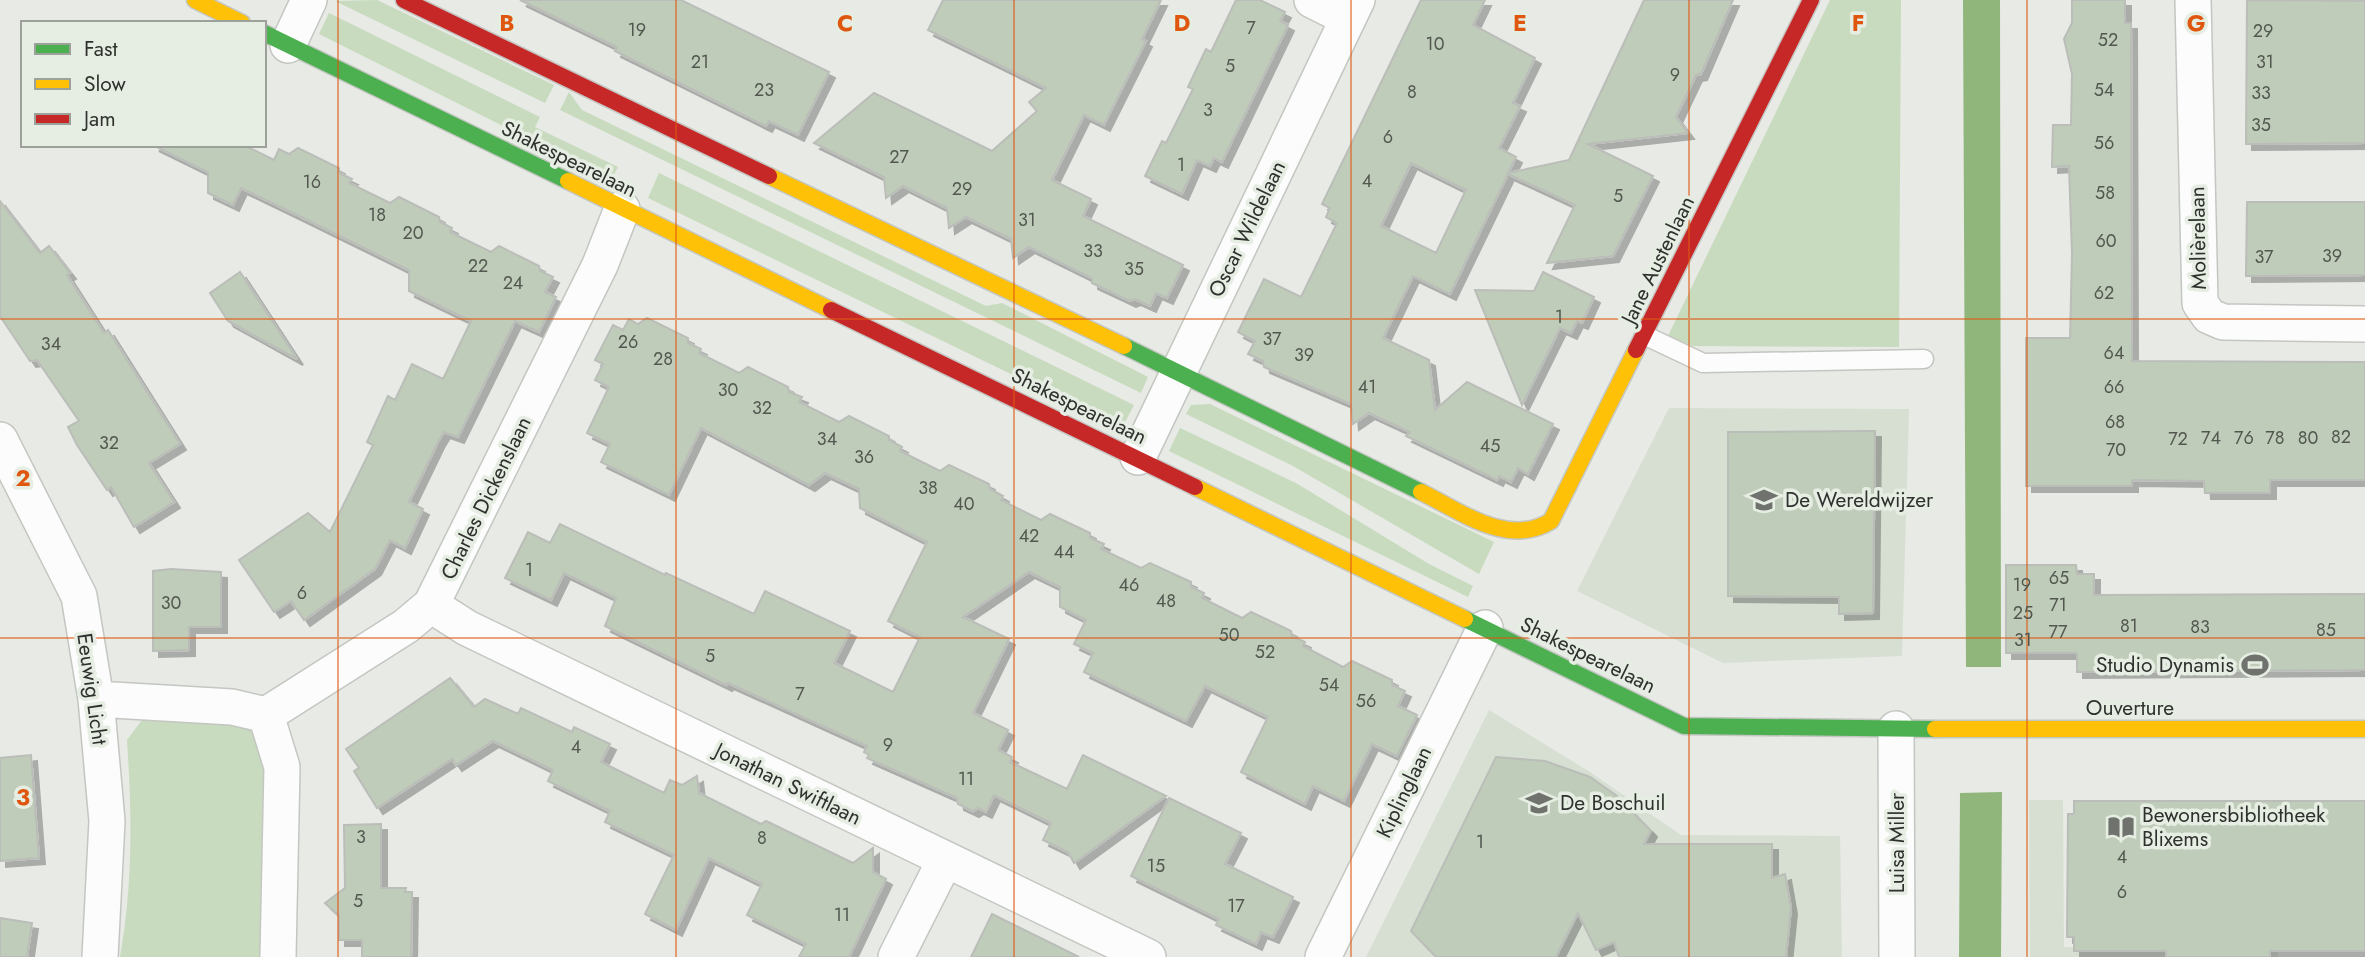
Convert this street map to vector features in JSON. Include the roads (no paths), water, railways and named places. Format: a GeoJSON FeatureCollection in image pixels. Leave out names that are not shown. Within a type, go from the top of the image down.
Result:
{"type":"FeatureCollection","features":[{"type":"Feature","properties":{"kind":"street"},"geometry":{"type":"LineString","coordinates":[[195,0],[238,21]]}},
{"type":"Feature","properties":{"kind":"street"},"geometry":{"type":"LineString","coordinates":[[276,39],[309,0]]}},
{"type":"Feature","properties":{"kind":"street"},"geometry":{"type":"LineString","coordinates":[[404,0],[1177,372]]}},
{"type":"Feature","properties":{"kind":"street"},"geometry":{"type":"LineString","coordinates":[[1312,0],[1352,9]]}},
{"type":"Feature","properties":{"kind":"street","name":"Jane Austenlaan"},"geometry":{"type":"LineString","coordinates":[[1177,372],[1493,527],[1515,532],[1535,532],[1551,521],[1811,0]]}},
{"type":"Feature","properties":{"kind":"street","name":"Molièrelaan"},"geometry":{"type":"LineString","coordinates":[[2193,0],[2200,303],[2209,316],[2223,322],[2365,324]]}},
{"type":"Feature","properties":{"kind":"street","name":"Oscar Wildelaan"},"geometry":{"type":"LineString","coordinates":[[1138,457],[1352,9]]}},
{"type":"Feature","properties":{"kind":"street","name":"Shakespearelaan"},"geometry":{"type":"LineString","coordinates":[[276,39],[1138,457],[1684,726],[1896,729]]}},
{"type":"Feature","properties":{"kind":"street","name":"Charles Dickenslaan"},"geometry":{"type":"LineString","coordinates":[[265,715],[406,626],[431,605],[600,265],[622,209]]}},
{"type":"Feature","properties":{"kind":"street","name":"Eeuwig Licht"},"geometry":{"type":"LineString","coordinates":[[0,440],[79,596],[96,699],[107,821],[100,957]]}},
{"type":"Feature","properties":{"kind":"street","name":"Jonathan Swiftlaan"},"geometry":{"type":"LineString","coordinates":[[431,605],[467,628],[1148,957]]}},
{"type":"Feature","properties":{"kind":"street","name":"Kiplinglaan"},"geometry":{"type":"LineString","coordinates":[[1323,957],[1485,628]]}},
{"type":"Feature","properties":{"kind":"street"},"geometry":{"type":"LineString","coordinates":[[96,699],[232,706],[265,715],[282,766],[278,957]]}},
{"type":"Feature","properties":{"kind":"street","name":"Ouverture"},"geometry":{"type":"LineString","coordinates":[[1896,729],[2365,729]]}},
{"type":"Feature","properties":{"kind":"street","name":"Luisa Miller"},"geometry":{"type":"LineString","coordinates":[[1896,729],[1897,957]]}},
{"type":"Feature","properties":{"kind":"street"},"geometry":{"type":"LineString","coordinates":[[896,957],[945,860]]}},
{"type":"Feature","properties":{"kind":"lane"},"geometry":{"type":"LineString","coordinates":[[1644,335],[1703,363],[1924,359]]}},
{"type":"Feature","properties":{"kind":"place","name":"De Wereldwijzer"},"geometry":{"type":"Point","coordinates":[1764,500]}},
{"type":"Feature","properties":{"kind":"place","name":"Studio Dynamis"},"geometry":{"type":"Point","coordinates":[2255,665]}},
{"type":"Feature","properties":{"kind":"place","name":"De Boschuil"},"geometry":{"type":"Point","coordinates":[1539,803]}},
{"type":"Feature","properties":{"kind":"place","name":"Bewonersbibliotheek Blixems"},"geometry":{"type":"Point","coordinates":[2121,827]}}]}
